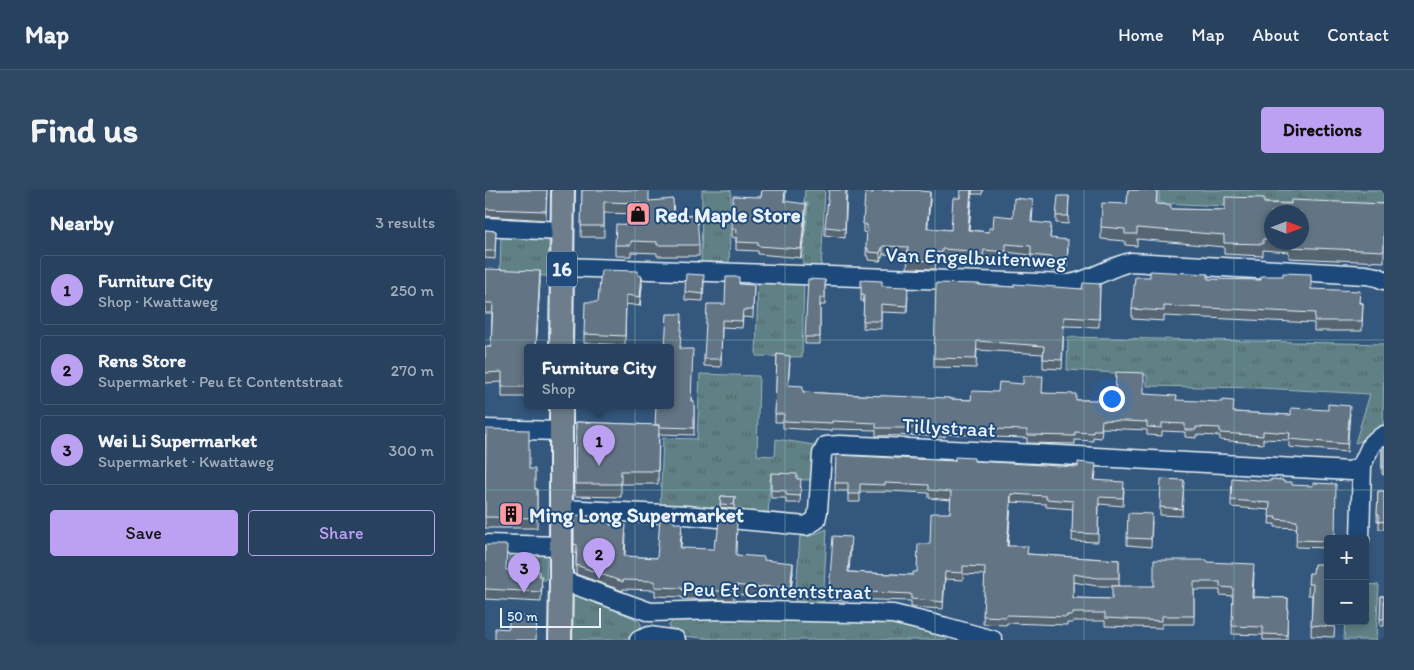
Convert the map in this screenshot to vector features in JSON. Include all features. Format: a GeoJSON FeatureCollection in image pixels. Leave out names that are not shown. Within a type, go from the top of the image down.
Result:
{"type":"FeatureCollection","features":[{"type":"Feature","properties":{"kind":"main road","name":"16"},"geometry":{"type":"LineString","coordinates":[[561,344],[563,190]]}},
{"type":"Feature","properties":{"kind":"main road"},"geometry":{"type":"LineString","coordinates":[[560,640],[561,409]]}},
{"type":"Feature","properties":{"kind":"street"},"geometry":{"type":"LineString","coordinates":[[485,227],[561,231]]}},
{"type":"Feature","properties":{"kind":"street","name":"Van Engelbuitenweg"},"geometry":{"type":"LineString","coordinates":[[562,267],[1069,284],[1082,282],[1123,263],[1131,262],[1366,275],[1384,280]]}},
{"type":"Feature","properties":{"kind":"street"},"geometry":{"type":"LineString","coordinates":[[485,429],[561,431]]}},
{"type":"Feature","properties":{"kind":"street"},"geometry":{"type":"LineString","coordinates":[[1360,535],[1362,464],[1372,443],[1384,435]]}},
{"type":"Feature","properties":{"kind":"street","name":"Tillystraat"},"geometry":{"type":"LineString","coordinates":[[561,509],[686,516],[806,526],[816,520],[819,510],[822,454],[826,446],[840,445],[1351,471],[1362,464]]}},
{"type":"Feature","properties":{"kind":"street"},"geometry":{"type":"LineString","coordinates":[[485,544],[561,546]]}},
{"type":"Feature","properties":{"kind":"street","name":"Peu Et Contentstraat"},"geometry":{"type":"LineString","coordinates":[[561,580],[650,612],[720,610],[893,614],[993,640]]}},
{"type":"Feature","properties":{"kind":"street"},"geometry":{"type":"LineString","coordinates":[[650,612],[644,638],[676,640]]}},
{"type":"Feature","properties":{"kind":"green space"},"geometry":{"type":"Polygon","coordinates":[[[702,190],[731,190],[729,268],[701,267],[702,190]]]}},
{"type":"Feature","properties":{"kind":"green space"},"geometry":{"type":"Polygon","coordinates":[[[805,190],[825,190],[821,271],[802,270],[808,203],[804,203],[805,190]]]}},
{"type":"Feature","properties":{"kind":"green space"},"geometry":{"type":"Polygon","coordinates":[[[1159,190],[1384,190],[1384,213],[1309,210],[1309,205],[1264,205],[1264,208],[1159,203],[1159,190]]]}},
{"type":"Feature","properties":{"kind":"green space"},"geometry":{"type":"Polygon","coordinates":[[[501,234],[549,235],[548,276],[500,275],[501,234]]]}},
{"type":"Feature","properties":{"kind":"green space"},"geometry":{"type":"Polygon","coordinates":[[[758,277],[804,278],[802,357],[756,356],[758,277]]]}},
{"type":"Feature","properties":{"kind":"green space"},"geometry":{"type":"Polygon","coordinates":[[[1068,337],[1384,344],[1383,428],[1368,439],[1355,443],[1370,394],[1261,388],[1147,386],[1147,375],[1067,370],[1068,337]]]}},
{"type":"Feature","properties":{"kind":"green space"},"geometry":{"type":"Polygon","coordinates":[[[700,374],[759,376],[757,455],[775,456],[776,439],[814,445],[812,480],[770,479],[768,517],[660,510],[663,438],[697,439],[700,374]]]}},
{"type":"Feature","properties":{"kind":"green space"},"geometry":{"type":"Polygon","coordinates":[[[827,529],[823,606],[795,605],[800,536],[810,536],[827,529]]]}},
{"type":"Feature","properties":{"kind":"green space"},"geometry":{"type":"Polygon","coordinates":[[[509,550],[544,553],[547,558],[546,580],[509,578],[509,550]]]}},
{"type":"Feature","properties":{"kind":"green space"},"geometry":{"type":"Polygon","coordinates":[[[1369,584],[1379,585],[1376,640],[1344,640],[1345,625],[1369,625],[1369,584]]]}},
{"type":"Feature","properties":{"kind":"green space"},"geometry":{"type":"Polygon","coordinates":[[[575,594],[638,620],[641,624],[641,630],[623,640],[563,640],[569,595],[575,594]]]}},
{"type":"Feature","properties":{"kind":"green space"},"geometry":{"type":"Polygon","coordinates":[[[748,617],[891,622],[943,633],[947,640],[725,640],[673,635],[669,630],[669,625],[673,621],[748,617]]]}},
{"type":"Feature","properties":{"kind":"building"},"geometry":{"type":"Polygon","coordinates":[[[485,190],[547,190],[546,211],[485,209],[485,190]]]}},
{"type":"Feature","properties":{"kind":"building"},"geometry":{"type":"Polygon","coordinates":[[[582,190],[649,190],[649,201],[673,199],[674,216],[697,215],[699,245],[657,245],[657,242],[631,241],[631,245],[615,245],[616,224],[640,225],[641,203],[604,202],[604,226],[581,226],[582,190]]]}},
{"type":"Feature","properties":{"kind":"building"},"geometry":{"type":"Polygon","coordinates":[[[762,190],[785,190],[784,201],[806,204],[801,249],[758,246],[758,243],[736,242],[737,229],[732,229],[733,196],[761,197],[762,190]]]}},
{"type":"Feature","properties":{"kind":"building"},"geometry":{"type":"Polygon","coordinates":[[[829,190],[846,190],[845,229],[825,227],[829,190]]]}},
{"type":"Feature","properties":{"kind":"building"},"geometry":{"type":"Polygon","coordinates":[[[873,190],[920,190],[930,192],[927,228],[951,230],[953,198],[960,198],[960,190],[971,190],[968,230],[989,232],[989,228],[993,228],[994,215],[1013,217],[1014,198],[1033,200],[1031,222],[1051,224],[1050,238],[1068,240],[1067,264],[1051,263],[1051,257],[1031,255],[1031,246],[1006,244],[1006,252],[984,250],[983,256],[969,255],[970,251],[942,249],[942,253],[936,252],[935,261],[907,260],[908,247],[883,246],[880,253],[868,252],[868,248],[866,248],[867,225],[863,224],[865,193],[873,193],[873,190]]]}},
{"type":"Feature","properties":{"kind":"building"},"geometry":{"type":"Polygon","coordinates":[[[1128,190],[1157,190],[1156,204],[1171,205],[1171,209],[1225,210],[1225,197],[1264,198],[1264,203],[1291,204],[1291,200],[1384,204],[1384,251],[1309,248],[1309,205],[1264,205],[1263,244],[1224,243],[1224,235],[1137,228],[1137,234],[1125,234],[1125,229],[1101,227],[1102,203],[1127,204],[1128,190]]]}},
{"type":"Feature","properties":{"kind":"building"},"geometry":{"type":"Polygon","coordinates":[[[1058,196],[1069,196],[1068,216],[1056,216],[1058,196]]]}},
{"type":"Feature","properties":{"kind":"building"},"geometry":{"type":"Polygon","coordinates":[[[485,230],[496,231],[495,251],[485,251],[485,230]]]}},
{"type":"Feature","properties":{"kind":"building"},"geometry":{"type":"Polygon","coordinates":[[[485,269],[540,271],[536,344],[524,344],[524,387],[502,387],[502,372],[485,373],[485,347],[491,347],[493,303],[485,303],[485,269]]]}},
{"type":"Feature","properties":{"kind":"building"},"geometry":{"type":"Polygon","coordinates":[[[601,270],[638,271],[638,275],[642,276],[640,297],[626,295],[625,336],[584,334],[585,302],[598,302],[601,270]]]}},
{"type":"Feature","properties":{"kind":"building"},"geometry":{"type":"Polygon","coordinates":[[[1150,271],[1208,274],[1208,279],[1261,280],[1261,276],[1283,276],[1283,273],[1311,274],[1311,289],[1360,291],[1359,303],[1363,303],[1362,321],[1314,321],[1315,313],[1164,306],[1164,311],[1132,309],[1135,277],[1150,277],[1150,271]]]}},
{"type":"Feature","properties":{"kind":"building"},"geometry":{"type":"Polygon","coordinates":[[[686,274],[704,275],[703,294],[685,292],[686,274]]]}},
{"type":"Feature","properties":{"kind":"building"},"geometry":{"type":"Polygon","coordinates":[[[726,277],[739,277],[739,284],[754,285],[753,310],[743,310],[742,321],[722,320],[721,359],[704,359],[707,304],[725,304],[726,277]]]}},
{"type":"Feature","properties":{"kind":"building"},"geometry":{"type":"Polygon","coordinates":[[[808,279],[825,280],[825,298],[820,298],[820,337],[805,337],[808,279]]]}},
{"type":"Feature","properties":{"kind":"building"},"geometry":{"type":"Polygon","coordinates":[[[861,280],[882,281],[882,286],[908,287],[907,306],[881,304],[881,321],[863,321],[864,294],[861,294],[861,280]]]}},
{"type":"Feature","properties":{"kind":"building"},"geometry":{"type":"Polygon","coordinates":[[[936,283],[1014,287],[1014,284],[1082,289],[1083,283],[1100,284],[1099,319],[1064,317],[1062,360],[1043,359],[1044,346],[977,341],[976,359],[934,358],[936,283]]]}},
{"type":"Feature","properties":{"kind":"building"},"geometry":{"type":"Polygon","coordinates":[[[667,314],[682,314],[680,349],[693,349],[691,401],[694,401],[694,428],[659,427],[659,425],[655,425],[656,409],[674,409],[674,344],[665,344],[667,314]]]}},
{"type":"Feature","properties":{"kind":"building"},"geometry":{"type":"Polygon","coordinates":[[[777,354],[790,356],[788,385],[803,386],[803,392],[858,395],[971,400],[972,391],[998,392],[999,382],[1023,384],[1023,376],[1043,376],[1042,393],[1076,394],[1076,400],[1115,400],[1116,372],[1144,373],[1144,394],[1177,396],[1176,400],[1234,401],[1233,412],[1291,415],[1291,408],[1328,410],[1328,404],[1350,406],[1347,444],[1289,439],[1290,433],[1263,431],[1263,436],[1220,433],[1220,428],[1196,427],[1196,430],[1185,430],[1185,424],[1162,423],[1162,428],[1147,427],[1147,422],[1102,420],[1101,430],[1093,430],[1093,433],[1075,432],[1075,436],[1027,435],[1027,430],[993,428],[945,426],[945,430],[933,428],[876,428],[876,423],[783,421],[784,414],[775,414],[777,354]]]}},
{"type":"Feature","properties":{"kind":"building"},"geometry":{"type":"Polygon","coordinates":[[[576,422],[659,425],[658,471],[621,471],[621,484],[575,484],[576,422]]]}},
{"type":"Feature","properties":{"kind":"building"},"geometry":{"type":"Polygon","coordinates":[[[486,429],[529,430],[529,469],[535,469],[537,518],[485,517],[486,429]]]}},
{"type":"Feature","properties":{"kind":"building"},"geometry":{"type":"Polygon","coordinates":[[[1382,446],[1384,446],[1384,467],[1382,467],[1382,446]]]}},
{"type":"Feature","properties":{"kind":"building"},"geometry":{"type":"Polygon","coordinates":[[[836,455],[955,461],[955,457],[974,458],[974,461],[1078,467],[1078,462],[1096,464],[1094,480],[1124,482],[1123,498],[1099,497],[1098,534],[1072,533],[1073,501],[1046,499],[1046,496],[1011,494],[1007,546],[1028,546],[1027,554],[1119,560],[1119,578],[1097,578],[1073,574],[1073,598],[1112,599],[1112,586],[1154,586],[1154,560],[1207,560],[1207,562],[1254,564],[1252,597],[1288,598],[1287,635],[1263,634],[1263,627],[1232,626],[1233,588],[1220,587],[1220,582],[1194,582],[1194,616],[1162,616],[1162,621],[1105,618],[1105,613],[1073,613],[1073,615],[1067,615],[1067,617],[983,616],[985,567],[963,566],[963,573],[945,572],[943,602],[911,599],[911,594],[829,592],[833,536],[851,537],[848,572],[913,575],[913,572],[917,572],[918,544],[930,544],[931,513],[950,513],[951,492],[929,490],[929,485],[860,484],[860,494],[848,494],[848,483],[835,483],[836,455]]]}},
{"type":"Feature","properties":{"kind":"building"},"geometry":{"type":"Polygon","coordinates":[[[771,473],[797,474],[797,479],[801,479],[800,496],[786,495],[786,491],[771,490],[771,473]]]}},
{"type":"Feature","properties":{"kind":"building"},"geometry":{"type":"Polygon","coordinates":[[[1232,478],[1283,480],[1283,482],[1292,482],[1292,485],[1313,486],[1313,483],[1336,484],[1335,535],[1324,535],[1324,541],[1296,540],[1297,521],[1269,517],[1270,503],[1231,500],[1232,478]]]}},
{"type":"Feature","properties":{"kind":"building"},"geometry":{"type":"Polygon","coordinates":[[[1161,479],[1184,480],[1182,509],[1160,507],[1161,479]]]}},
{"type":"Feature","properties":{"kind":"building"},"geometry":{"type":"Polygon","coordinates":[[[1378,491],[1384,491],[1384,522],[1379,521],[1379,514],[1377,514],[1378,491]]]}},
{"type":"Feature","properties":{"kind":"building"},"geometry":{"type":"Polygon","coordinates":[[[721,496],[735,497],[734,505],[720,504],[721,496]]]}},
{"type":"Feature","properties":{"kind":"building"},"geometry":{"type":"Polygon","coordinates":[[[1128,513],[1152,514],[1151,539],[1127,538],[1128,513]]]}},
{"type":"Feature","properties":{"kind":"building"},"geometry":{"type":"Polygon","coordinates":[[[574,515],[611,517],[610,525],[626,525],[624,556],[657,558],[660,518],[674,519],[674,523],[682,523],[680,548],[714,549],[719,520],[737,522],[736,555],[764,557],[764,560],[793,563],[790,589],[734,585],[734,591],[695,591],[682,590],[682,588],[655,587],[655,581],[623,580],[623,582],[576,565],[577,545],[574,544],[574,515]]]}},
{"type":"Feature","properties":{"kind":"building"},"geometry":{"type":"Polygon","coordinates":[[[485,545],[507,545],[506,570],[539,571],[539,576],[542,576],[541,592],[485,589],[485,545]]]}},
{"type":"Feature","properties":{"kind":"building"},"geometry":{"type":"Polygon","coordinates":[[[1314,564],[1324,564],[1324,625],[1334,625],[1334,627],[1311,625],[1313,584],[1308,584],[1309,573],[1313,573],[1314,564]]]}},
{"type":"Feature","properties":{"kind":"building"},"geometry":{"type":"Polygon","coordinates":[[[1381,596],[1384,596],[1384,619],[1380,619],[1381,596]]]}},
{"type":"Feature","properties":{"kind":"building"},"geometry":{"type":"Polygon","coordinates":[[[509,616],[537,617],[536,640],[495,640],[495,628],[509,629],[509,616]]]}},
{"type":"Feature","properties":{"kind":"place","name":"Red Maple Store"},"geometry":{"type":"Point","coordinates":[638,214]}},
{"type":"Feature","properties":{"kind":"place","name":"Furniture City"},"geometry":{"type":"Point","coordinates":[599,466]}},
{"type":"Feature","properties":{"kind":"place","name":"Ming Long Supermarket"},"geometry":{"type":"Point","coordinates":[511,514]}},
{"type":"Feature","properties":{"kind":"place","name":"Rens Store"},"geometry":{"type":"Point","coordinates":[599,579]}},
{"type":"Feature","properties":{"kind":"place","name":"Wei Li Supermarket"},"geometry":{"type":"Point","coordinates":[524,593]}}]}
